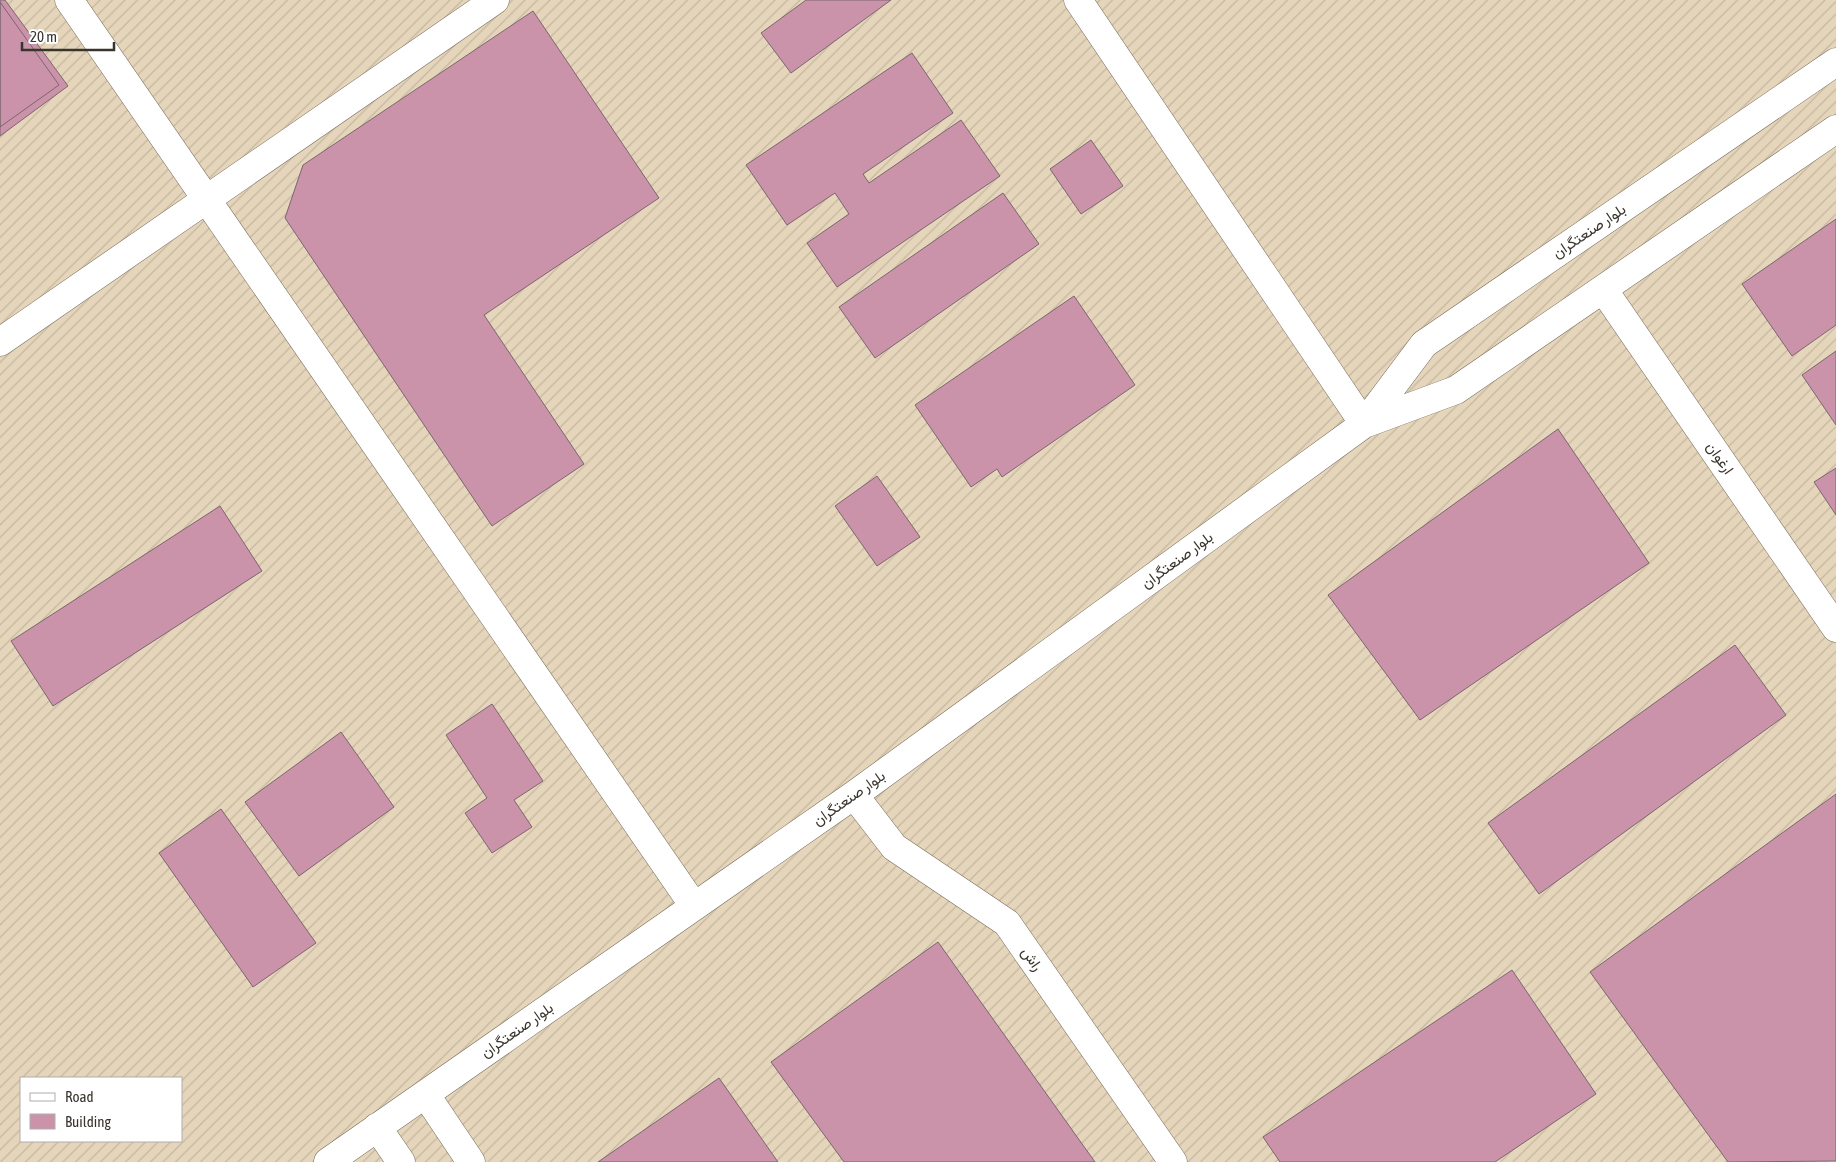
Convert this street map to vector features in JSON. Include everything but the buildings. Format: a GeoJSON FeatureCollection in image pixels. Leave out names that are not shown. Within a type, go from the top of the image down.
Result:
{"type":"FeatureCollection","features":[{"type":"Feature","properties":{"kind":"street"},"geometry":{"type":"LineString","coordinates":[[69,0],[694,906]]}},
{"type":"Feature","properties":{"kind":"street"},"geometry":{"type":"LineString","coordinates":[[0,342],[496,0]]}},
{"type":"Feature","properties":{"kind":"street"},"geometry":{"type":"LineString","coordinates":[[1078,0],[1364,424]]}},
{"type":"Feature","properties":{"kind":"street","name":"بلوار صنعتگران"},"geometry":{"type":"LineString","coordinates":[[1364,424],[1424,344],[1836,62]]}},
{"type":"Feature","properties":{"kind":"street","name":"بلوار صنعتگران"},"geometry":{"type":"LineString","coordinates":[[328,1162],[854,795],[1364,424],[1456,390],[1836,129]]}},
{"type":"Feature","properties":{"kind":"street","name":"ارغوان"},"geometry":{"type":"LineString","coordinates":[[1603,289],[1836,628]]}},
{"type":"Feature","properties":{"kind":"street","name":"راش"},"geometry":{"type":"LineString","coordinates":[[854,795],[894,847],[1007,922],[1173,1162]]}},
{"type":"Feature","properties":{"kind":"street"},"geometry":{"type":"LineString","coordinates":[[426,1095],[472,1162]]}},
{"type":"Feature","properties":{"kind":"street"},"geometry":{"type":"LineString","coordinates":[[377,1127],[401,1162]]}},
{"type":"Feature","properties":{"kind":"shaded area"},"geometry":{"type":"Polygon","coordinates":[[[0,0],[1836,0],[1836,1162],[0,1162],[0,0]]]}}]}
